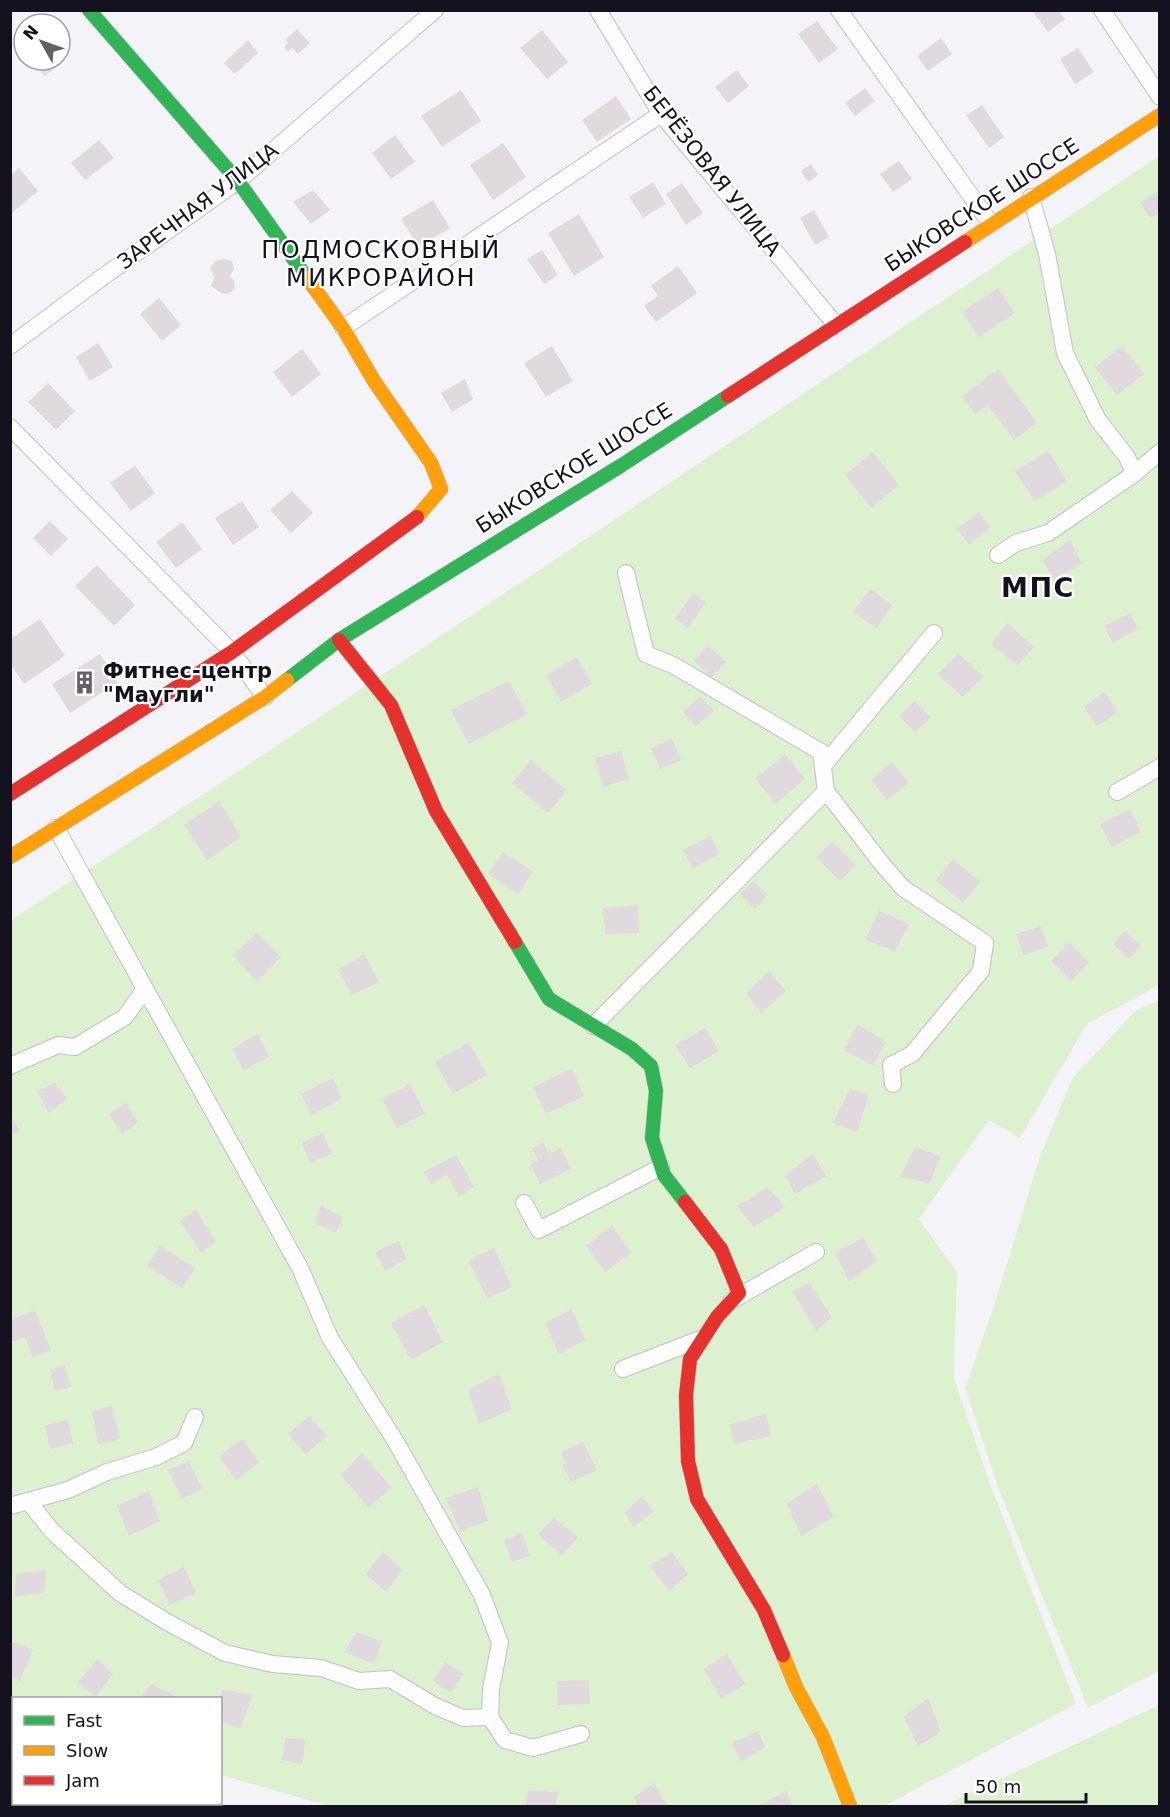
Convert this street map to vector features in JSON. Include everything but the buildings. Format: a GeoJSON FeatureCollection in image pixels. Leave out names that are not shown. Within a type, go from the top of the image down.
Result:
{"type":"FeatureCollection","features":[{"type":"Feature","properties":{"kind":"street"},"geometry":{"type":"LineString","coordinates":[[10,794],[232,652],[418,516],[441,489],[431,464],[374,381],[343,328],[238,181],[89,10]]}},
{"type":"Feature","properties":{"kind":"street","name":"ЗАРЕЧНАЯ УЛИЦА"},"geometry":{"type":"LineString","coordinates":[[10,346],[238,181],[435,10]]}},
{"type":"Feature","properties":{"kind":"street","name":"БЕРЁЗОВАЯ УЛИЦА"},"geometry":{"type":"LineString","coordinates":[[598,10],[661,114],[836,325]]}},
{"type":"Feature","properties":{"kind":"street"},"geometry":{"type":"LineString","coordinates":[[839,10],[991,224]]}},
{"type":"Feature","properties":{"kind":"street"},"geometry":{"type":"LineString","coordinates":[[1102,10],[1160,97]]}},
{"type":"Feature","properties":{"kind":"street"},"geometry":{"type":"LineString","coordinates":[[343,328],[661,114]]}},
{"type":"Feature","properties":{"kind":"street","name":"БЫКОВСКОЕ ШОССЕ"},"geometry":{"type":"LineString","coordinates":[[10,857],[265,697],[339,639],[622,465],[1160,115]]}},
{"type":"Feature","properties":{"kind":"street"},"geometry":{"type":"LineString","coordinates":[[1031,197],[1047,254],[1065,353],[1098,420],[1127,457],[1134,474]]}},
{"type":"Feature","properties":{"kind":"street"},"geometry":{"type":"LineString","coordinates":[[10,427],[232,652],[265,697]]}},
{"type":"Feature","properties":{"kind":"street"},"geometry":{"type":"LineString","coordinates":[[998,555],[1016,543],[1048,533],[1134,474],[1160,452]]}},
{"type":"Feature","properties":{"kind":"street"},"geometry":{"type":"LineString","coordinates":[[626,573],[646,654],[673,665],[821,752],[826,791],[882,864],[903,888],[985,943],[981,971],[912,1054],[891,1065],[893,1084]]}},
{"type":"Feature","properties":{"kind":"street"},"geometry":{"type":"LineString","coordinates":[[823,766],[934,633]]}},
{"type":"Feature","properties":{"kind":"street"},"geometry":{"type":"LineString","coordinates":[[339,639],[391,705],[436,811],[549,999],[632,1049],[651,1066],[656,1092],[652,1138],[664,1175],[721,1249],[739,1293],[717,1317],[690,1359],[686,1395],[688,1461],[697,1499],[764,1610],[796,1688],[823,1737],[850,1806]]}},
{"type":"Feature","properties":{"kind":"street"},"geometry":{"type":"LineString","coordinates":[[1117,792],[1160,767]]}},
{"type":"Feature","properties":{"kind":"street"},"geometry":{"type":"LineString","coordinates":[[593,1026],[826,791]]}},
{"type":"Feature","properties":{"kind":"street"},"geometry":{"type":"LineString","coordinates":[[56,828],[301,1270],[330,1338],[396,1442],[482,1595],[500,1643],[491,1689],[490,1717],[505,1740],[533,1748],[582,1734]]}},
{"type":"Feature","properties":{"kind":"street"},"geometry":{"type":"LineString","coordinates":[[10,1066],[58,1046],[75,1047],[125,1017],[145,989]]}},
{"type":"Feature","properties":{"kind":"street"},"geometry":{"type":"LineString","coordinates":[[524,1203],[539,1230],[661,1167]]}},
{"type":"Feature","properties":{"kind":"street"},"geometry":{"type":"LineString","coordinates":[[730,1302],[816,1252]]}},
{"type":"Feature","properties":{"kind":"street"},"geometry":{"type":"LineString","coordinates":[[623,1369],[704,1338]]}},
{"type":"Feature","properties":{"kind":"street"},"geometry":{"type":"LineString","coordinates":[[10,1506],[68,1490],[107,1472],[156,1458],[184,1443],[195,1417]]}},
{"type":"Feature","properties":{"kind":"street"},"geometry":{"type":"LineString","coordinates":[[28,1501],[52,1531],[120,1593],[167,1622],[225,1653],[273,1664],[321,1668],[359,1682],[390,1679],[435,1706],[463,1718],[490,1717]]}},
{"type":"Feature","properties":{"kind":"green space"},"geometry":{"type":"Polygon","coordinates":[[[1159,156],[1159,985],[1087,1024],[1020,1138],[989,1120],[919,1219],[957,1272],[954,1378],[989,1481],[1076,1704],[884,1806],[330,1806],[222,1775],[222,1697],[12,1697],[11,1714],[11,920],[231,776],[1159,156]]]}},
{"type":"Feature","properties":{"kind":"green space"},"geometry":{"type":"Polygon","coordinates":[[[1159,1000],[1159,1671],[1088,1708],[999,1490],[965,1388],[995,1303],[1039,1159],[1072,1079],[1135,1011],[1159,1000]]]}},
{"type":"Feature","properties":{"kind":"green space"},"geometry":{"type":"Polygon","coordinates":[[[1159,1705],[1159,1806],[943,1806],[1159,1705]]]}},
{"type":"Feature","properties":{"kind":"traffic: fast"},"geometry":{"type":"LineString","coordinates":[[89,10],[238,181],[307,278]]}},
{"type":"Feature","properties":{"kind":"traffic: fast"},"geometry":{"type":"LineString","coordinates":[[287,680],[339,640],[622,465],[728,396]]}},
{"type":"Feature","properties":{"kind":"traffic: fast"},"geometry":{"type":"LineString","coordinates":[[515,942],[549,999],[632,1049],[651,1066],[656,1091],[652,1138],[664,1175],[685,1202]]}},
{"type":"Feature","properties":{"kind":"traffic: slow"},"geometry":{"type":"LineString","coordinates":[[965,242],[1160,115]]}},
{"type":"Feature","properties":{"kind":"traffic: slow"},"geometry":{"type":"LineString","coordinates":[[307,278],[343,328],[374,381],[431,463],[441,489],[417,517]]}},
{"type":"Feature","properties":{"kind":"traffic: slow"},"geometry":{"type":"LineString","coordinates":[[10,857],[265,697],[287,680]]}},
{"type":"Feature","properties":{"kind":"traffic: slow"},"geometry":{"type":"LineString","coordinates":[[783,1655],[796,1687],[823,1737],[850,1806]]}},
{"type":"Feature","properties":{"kind":"traffic: jam"},"geometry":{"type":"LineString","coordinates":[[728,396],[965,242]]}},
{"type":"Feature","properties":{"kind":"traffic: jam"},"geometry":{"type":"LineString","coordinates":[[10,794],[232,652],[417,517]]}},
{"type":"Feature","properties":{"kind":"traffic: jam"},"geometry":{"type":"LineString","coordinates":[[339,640],[391,705],[436,811],[515,942]]}},
{"type":"Feature","properties":{"kind":"traffic: jam"},"geometry":{"type":"LineString","coordinates":[[685,1202],[721,1249],[739,1293],[717,1317],[690,1359],[686,1395],[688,1461],[697,1499],[764,1610],[783,1655]]}},
{"type":"Feature","properties":{"kind":"place","name":"Фитнес-центр \"Маугли\""},"geometry":{"type":"Point","coordinates":[85,683]}},
{"type":"Feature","properties":{"kind":"district","name":"ПОДМОСКОВНЫЙ МИКРОРАЙОН"},"geometry":{"type":"Point","coordinates":[381,264]}},
{"type":"Feature","properties":{"kind":"district","name":"МПС"},"geometry":{"type":"Point","coordinates":[1038,587]}}]}
